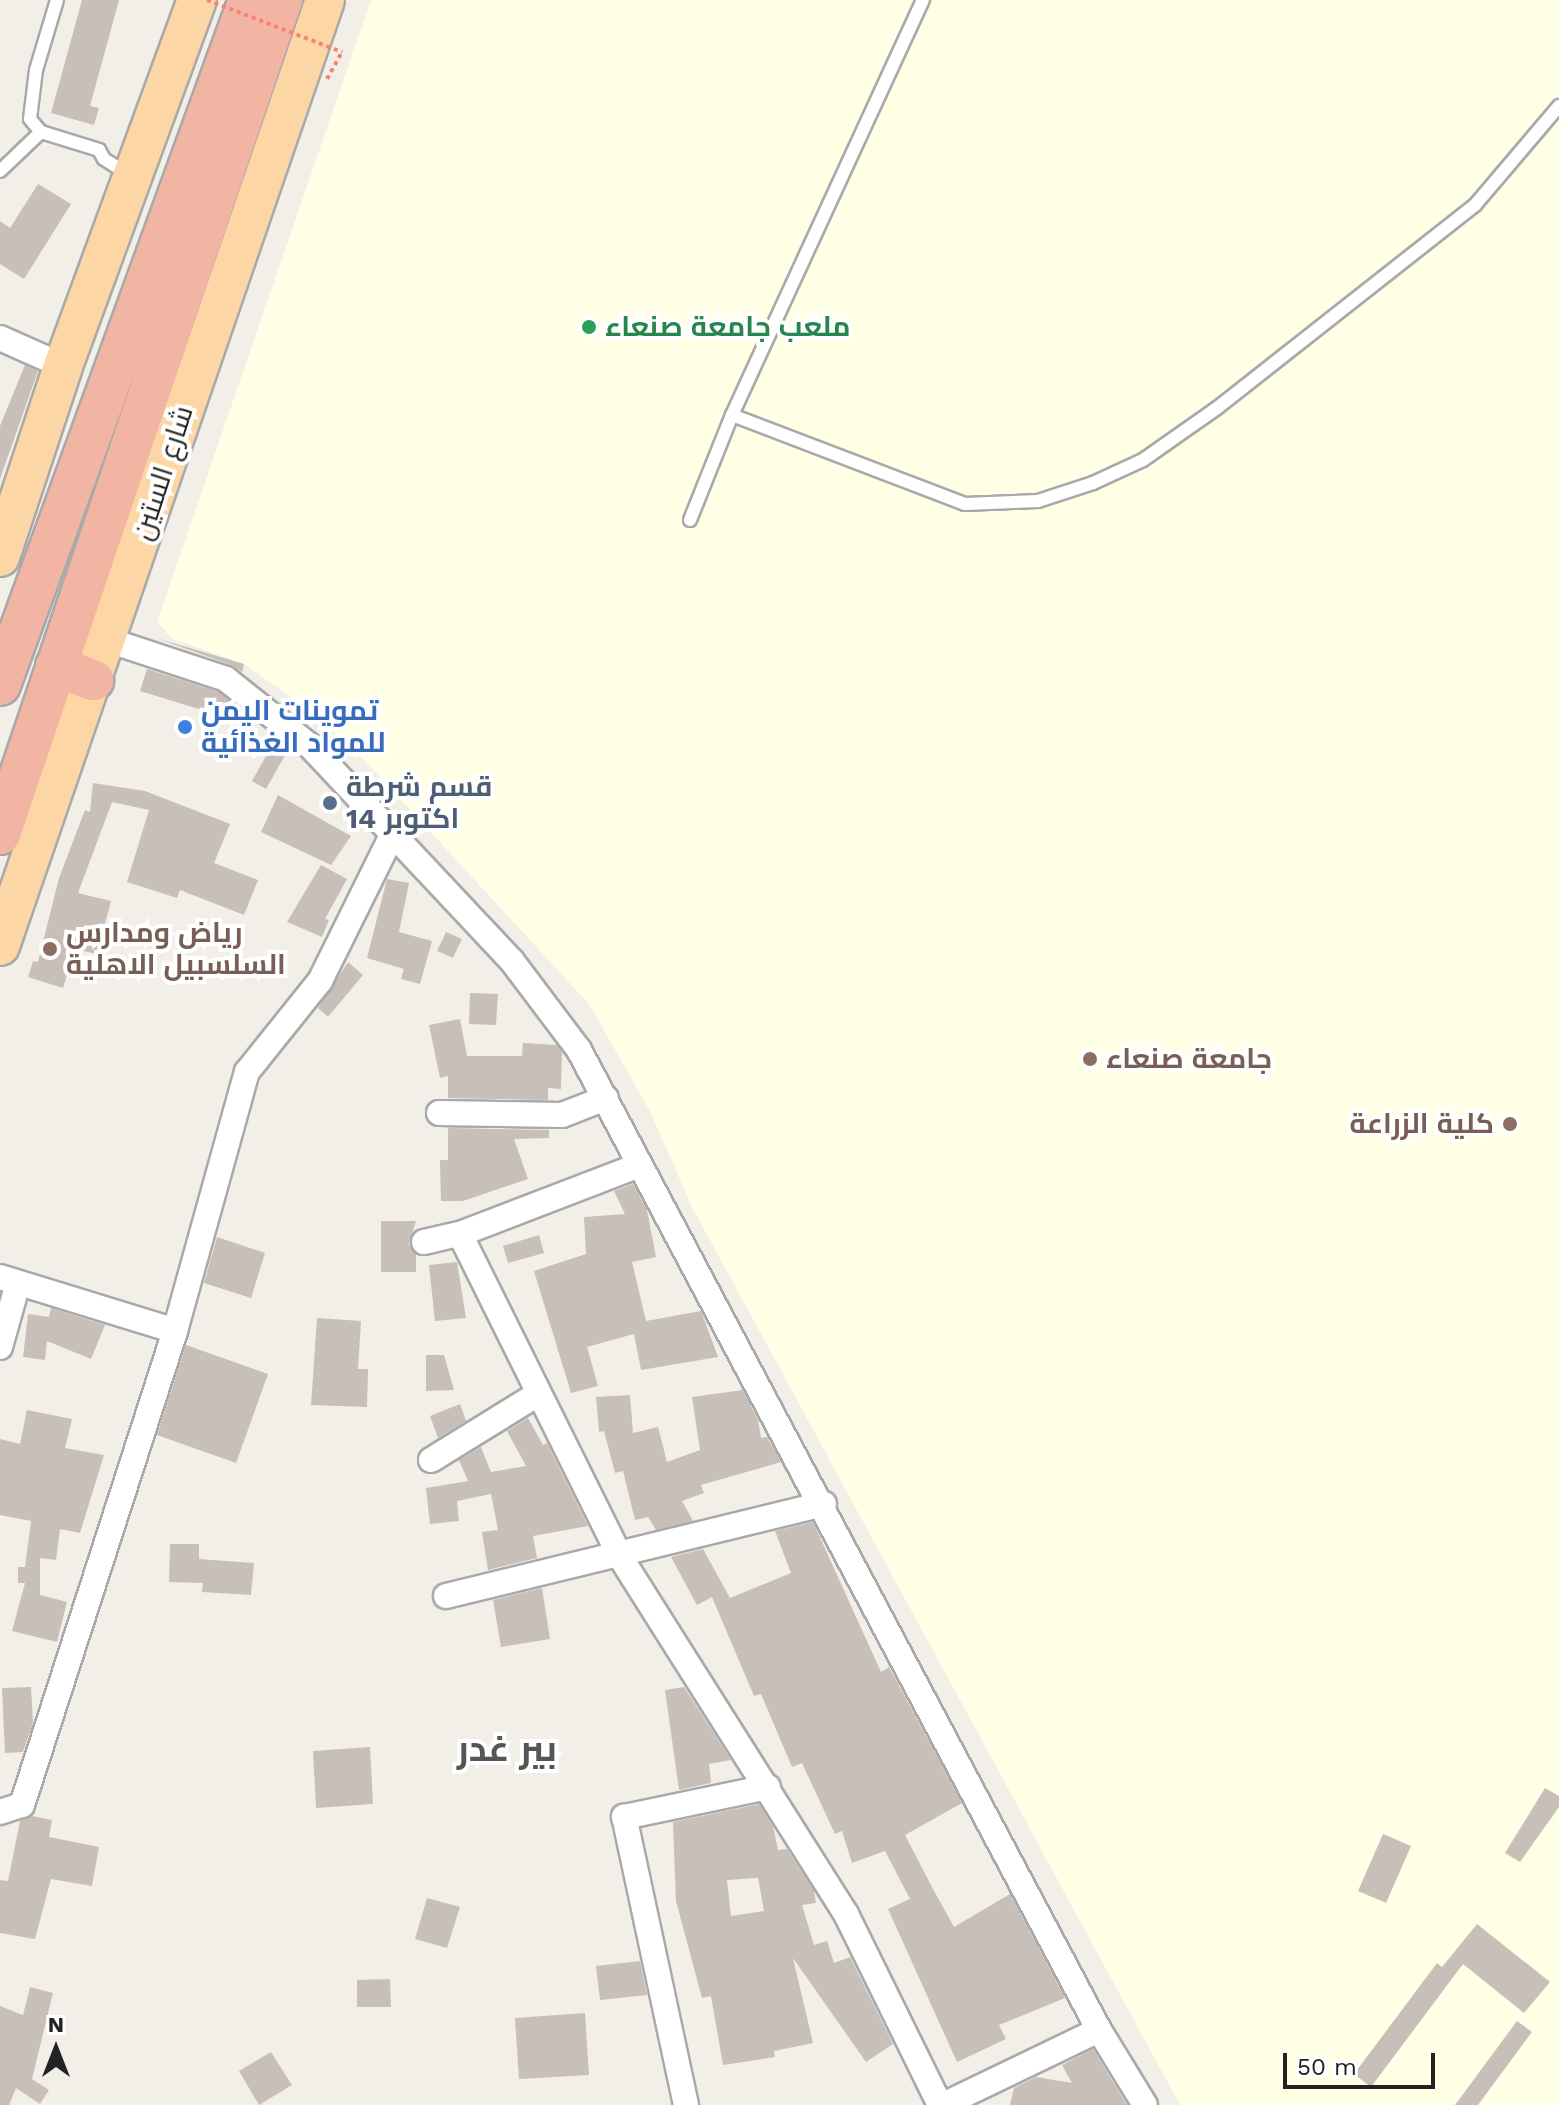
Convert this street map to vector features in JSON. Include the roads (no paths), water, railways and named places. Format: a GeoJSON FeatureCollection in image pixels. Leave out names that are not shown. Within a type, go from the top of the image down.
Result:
{"type":"FeatureCollection","features":[{"type":"Feature","properties":{"kind":"highway"},"geometry":{"type":"LineString","coordinates":[[0,685],[11,619],[249,0]]}},
{"type":"Feature","properties":{"kind":"highway","name":"شارع الستين"},"geometry":{"type":"LineString","coordinates":[[0,834],[75,673],[282,0]]}},
{"type":"Feature","properties":{"kind":"main road"},"geometry":{"type":"LineString","coordinates":[[0,557],[63,366],[197,0]]}},
{"type":"Feature","properties":{"kind":"main road","name":"شارع الستين"},"geometry":{"type":"LineString","coordinates":[[0,946],[75,673],[108,640],[325,0]]}},
{"type":"Feature","properties":{"kind":"street"},"geometry":{"type":"LineString","coordinates":[[0,338],[63,366]]}},
{"type":"Feature","properties":{"kind":"street"},"geometry":{"type":"LineString","coordinates":[[108,640],[226,679],[310,746],[512,961],[579,1050],[606,1098],[637,1166],[824,1504],[1099,2030],[1145,2105]]}},
{"type":"Feature","properties":{"kind":"street"},"geometry":{"type":"LineString","coordinates":[[0,1811],[22,1805],[175,1331],[247,1072],[320,981],[392,835]]}},
{"type":"Feature","properties":{"kind":"street"},"geometry":{"type":"LineString","coordinates":[[439,1113],[562,1115],[606,1098]]}},
{"type":"Feature","properties":{"kind":"street"},"geometry":{"type":"LineString","coordinates":[[424,1242],[460,1234],[637,1166]]}},
{"type":"Feature","properties":{"kind":"street"},"geometry":{"type":"LineString","coordinates":[[460,1234],[619,1555],[846,1914],[942,2105],[1099,2030]]}},
{"type":"Feature","properties":{"kind":"street"},"geometry":{"type":"LineString","coordinates":[[0,1347],[9,1280],[175,1331]]}},
{"type":"Feature","properties":{"kind":"street"},"geometry":{"type":"LineString","coordinates":[[431,1460],[538,1394]]}},
{"type":"Feature","properties":{"kind":"street"},"geometry":{"type":"LineString","coordinates":[[446,1596],[824,1504]]}},
{"type":"Feature","properties":{"kind":"street"},"geometry":{"type":"LineString","coordinates":[[686,2105],[624,1817],[768,1787]]}},
{"type":"Feature","properties":{"kind":"lane"},"geometry":{"type":"LineString","coordinates":[[57,0],[30,103],[30,119],[41,132],[99,150],[104,159],[133,176]]}},
{"type":"Feature","properties":{"kind":"lane"},"geometry":{"type":"LineString","coordinates":[[690,520],[732,415],[923,0]]}},
{"type":"Feature","properties":{"kind":"lane"},"geometry":{"type":"LineString","coordinates":[[732,415],[965,504],[1038,501],[1093,483],[1143,460],[1217,408],[1475,205],[1559,106]]}},
{"type":"Feature","properties":{"kind":"lane"},"geometry":{"type":"LineString","coordinates":[[0,171],[41,132]]}},
{"type":"Feature","properties":{"kind":"place","name":"ملعب جامعة صنعاء"},"geometry":{"type":"Point","coordinates":[589,327]}},
{"type":"Feature","properties":{"kind":"place","name":"تموينات اليمن للمواد الغذائية"},"geometry":{"type":"Point","coordinates":[185,727]}},
{"type":"Feature","properties":{"kind":"place","name":"قسم شرطة 14 اكتوبر"},"geometry":{"type":"Point","coordinates":[330,803]}},
{"type":"Feature","properties":{"kind":"place","name":"رياض ومدارس السلسبيل الاهلية"},"geometry":{"type":"Point","coordinates":[50,949]}},
{"type":"Feature","properties":{"kind":"place","name":"جامعة صنعاء"},"geometry":{"type":"Point","coordinates":[1090,1059]}},
{"type":"Feature","properties":{"kind":"place","name":"كلية الزراعة"},"geometry":{"type":"Point","coordinates":[1510,1124]}},
{"type":"Feature","properties":{"kind":"district","name":"بير غدر"},"geometry":{"type":"Point","coordinates":[507,1750]}}]}
